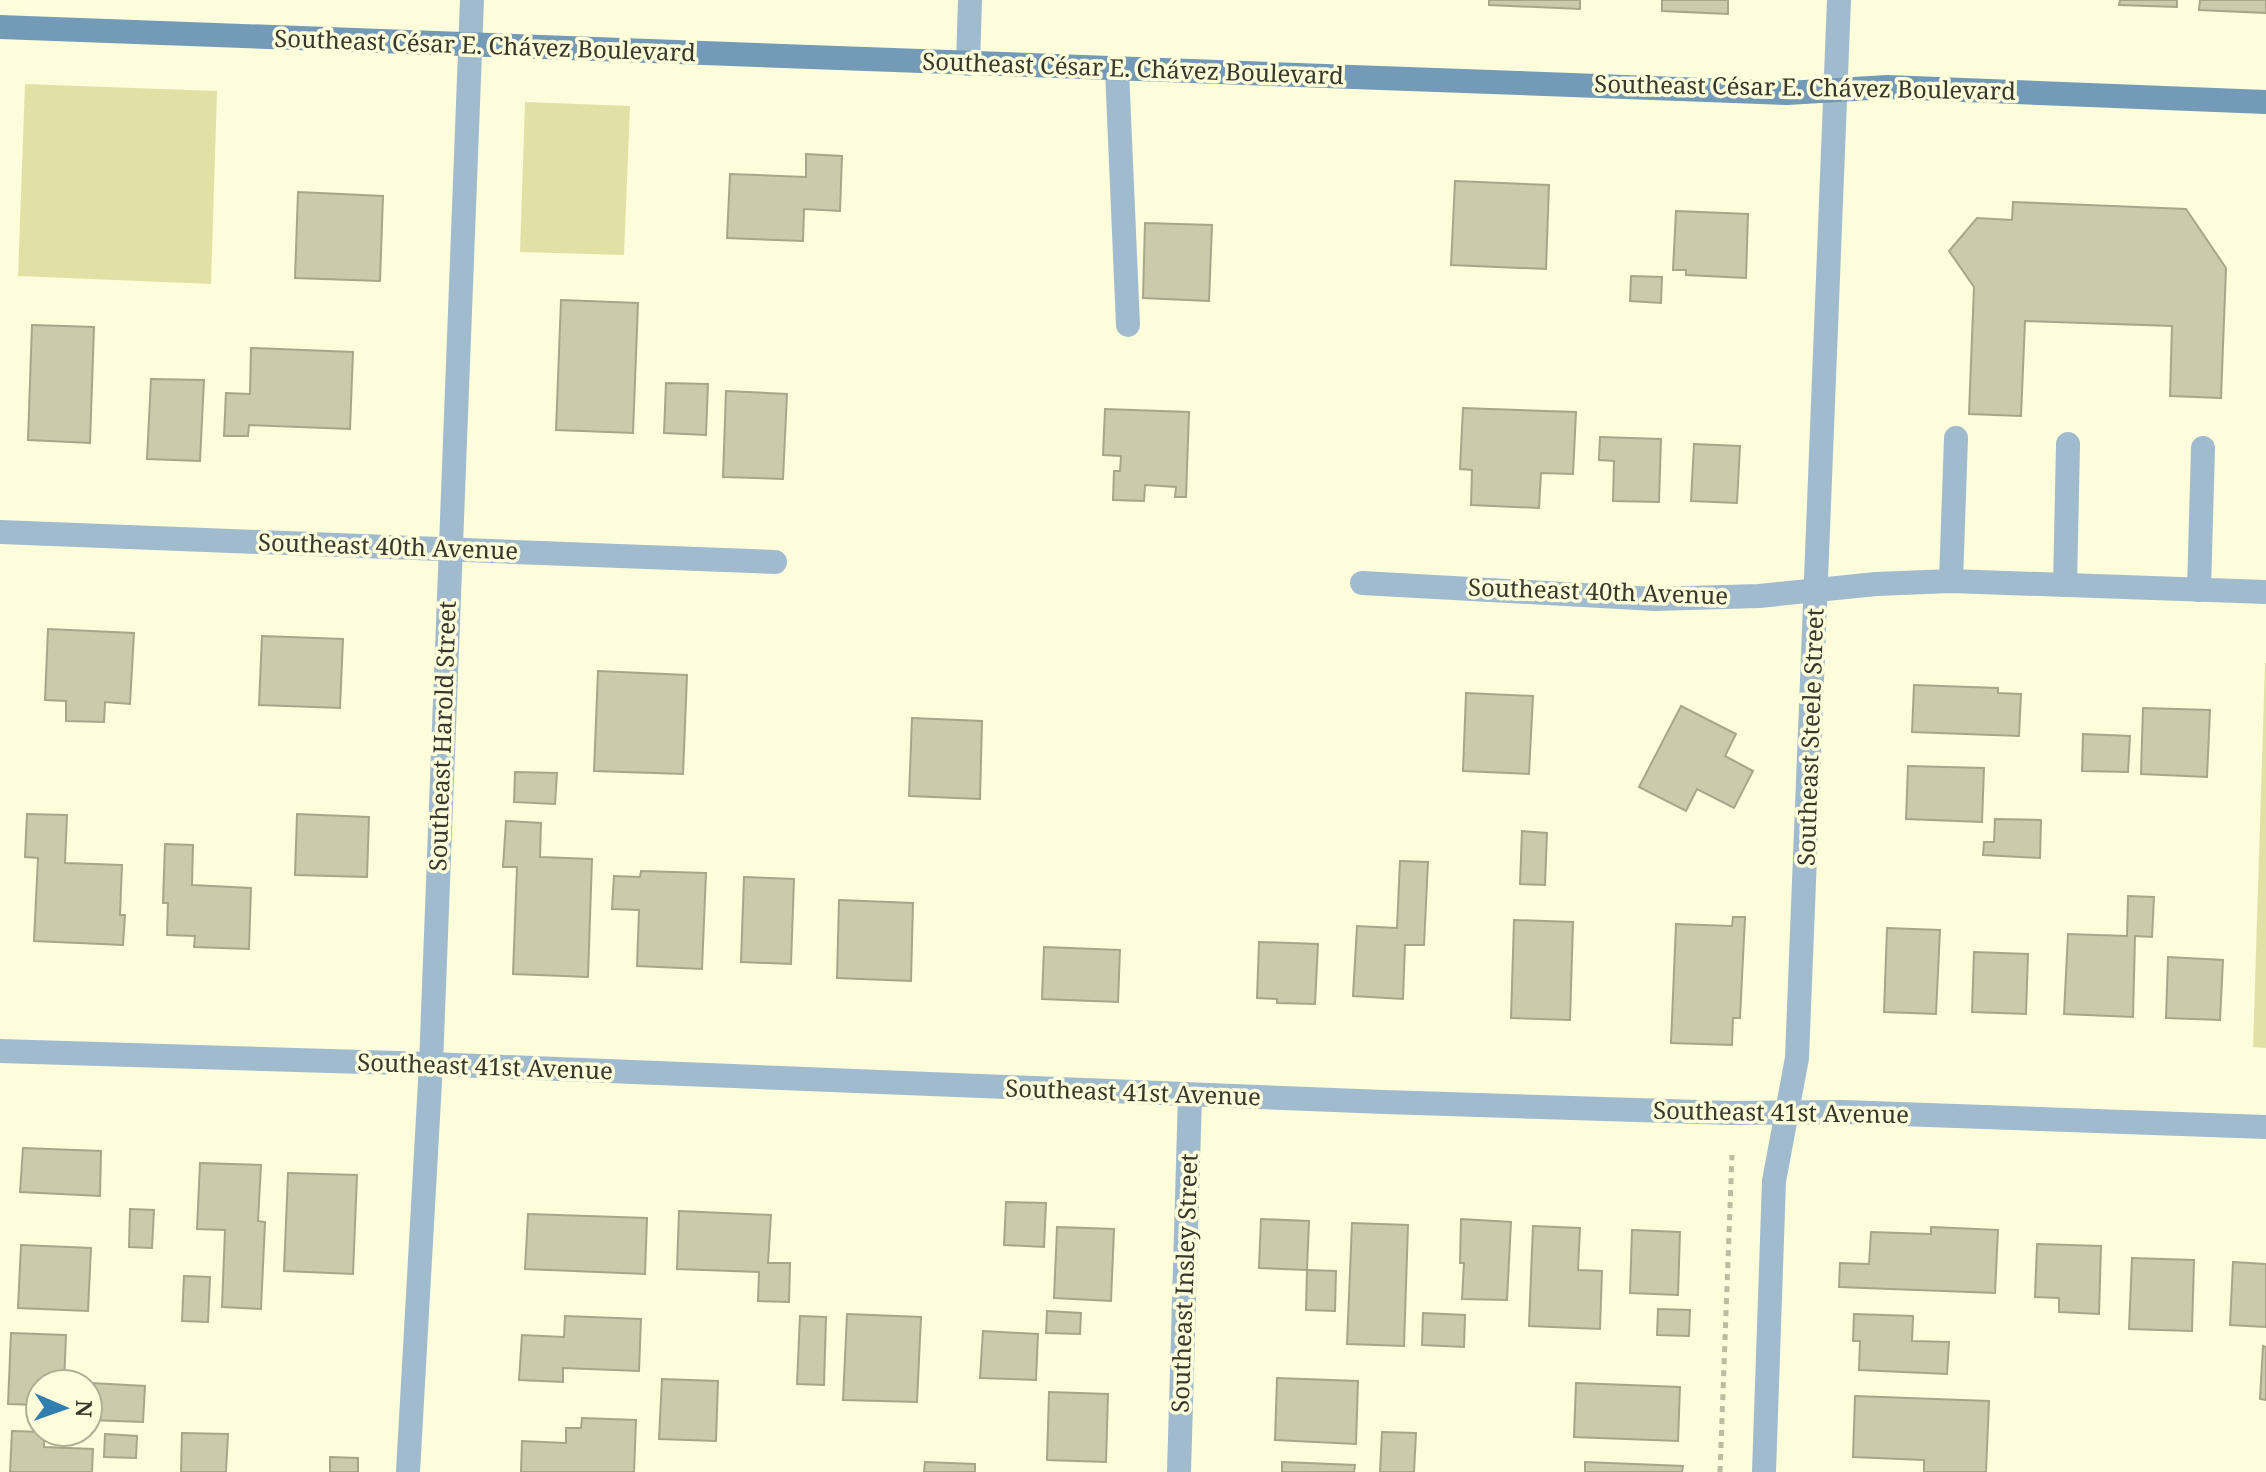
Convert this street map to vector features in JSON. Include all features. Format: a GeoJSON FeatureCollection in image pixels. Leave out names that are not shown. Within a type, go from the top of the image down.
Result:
{"type":"FeatureCollection","features":[{"type":"Feature","properties":{"kind":"main road","name":"Southeast César E. Chávez Boulevard"},"geometry":{"type":"LineString","coordinates":[[0,27],[1787,93],[1903,88],[2266,102]]}},
{"type":"Feature","properties":{"kind":"street","name":"Southeast Harold Street"},"geometry":{"type":"LineString","coordinates":[[408,1472],[431,1064],[472,0]]}},
{"type":"Feature","properties":{"kind":"street"},"geometry":{"type":"LineString","coordinates":[[968,64],[970,0]]}},
{"type":"Feature","properties":{"kind":"street","name":"Southeast Steele Street"},"geometry":{"type":"LineString","coordinates":[[1764,1472],[1774,1181],[1797,1058],[1839,0]]}},
{"type":"Feature","properties":{"kind":"street"},"geometry":{"type":"LineString","coordinates":[[1117,70],[1128,325]]}},
{"type":"Feature","properties":{"kind":"street"},"geometry":{"type":"LineString","coordinates":[[1951,581],[1956,438]]}},
{"type":"Feature","properties":{"kind":"street"},"geometry":{"type":"LineString","coordinates":[[2065,585],[2068,444]]}},
{"type":"Feature","properties":{"kind":"street"},"geometry":{"type":"LineString","coordinates":[[2199,590],[2203,448]]}},
{"type":"Feature","properties":{"kind":"street","name":"Southeast 40th Avenue"},"geometry":{"type":"LineString","coordinates":[[0,532],[775,562]]}},
{"type":"Feature","properties":{"kind":"street","name":"Southeast 40th Avenue"},"geometry":{"type":"LineString","coordinates":[[1362,583],[1655,599],[1759,596],[1951,581],[2266,592]]}},
{"type":"Feature","properties":{"kind":"street","name":"Southeast 41st Avenue"},"geometry":{"type":"LineString","coordinates":[[0,1051],[431,1064],[1715,1113],[1843,1112],[2266,1127]]}},
{"type":"Feature","properties":{"kind":"street","name":"Southeast Insley Street"},"geometry":{"type":"LineString","coordinates":[[1179,1472],[1190,1095]]}},
{"type":"Feature","properties":{"kind":"path"},"geometry":{"type":"LineString","coordinates":[[1720,1472],[1732,1155]]}},
{"type":"Feature","properties":{"kind":"shaded area"},"geometry":{"type":"Polygon","coordinates":[[[25,84],[217,91],[211,284],[18,276],[25,84]]]}},
{"type":"Feature","properties":{"kind":"shaded area"},"geometry":{"type":"Polygon","coordinates":[[[525,102],[630,106],[624,255],[520,252],[525,102]]]}},
{"type":"Feature","properties":{"kind":"shaded area"},"geometry":{"type":"Polygon","coordinates":[[[2266,663],[2266,1048],[2253,1047],[2266,663]]]}},
{"type":"Feature","properties":{"kind":"building"},"geometry":{"type":"Polygon","coordinates":[[[1489,0],[1580,0],[1580,9],[1489,5],[1489,0]]]}},
{"type":"Feature","properties":{"kind":"building"},"geometry":{"type":"Polygon","coordinates":[[[1662,0],[1728,0],[1728,14],[1662,11],[1662,0]]]}},
{"type":"Feature","properties":{"kind":"building"},"geometry":{"type":"Polygon","coordinates":[[[2120,0],[2177,0],[2177,7],[2119,5],[2120,0]]]}},
{"type":"Feature","properties":{"kind":"building"},"geometry":{"type":"Polygon","coordinates":[[[2200,0],[2266,0],[2266,13],[2199,10],[2200,0]]]}},
{"type":"Feature","properties":{"kind":"building"},"geometry":{"type":"Polygon","coordinates":[[[806,154],[842,156],[840,211],[804,209],[803,241],[727,238],[730,174],[806,177],[806,154]]]}},
{"type":"Feature","properties":{"kind":"building"},"geometry":{"type":"Polygon","coordinates":[[[1455,181],[1549,185],[1546,269],[1451,265],[1455,181]]]}},
{"type":"Feature","properties":{"kind":"building"},"geometry":{"type":"Polygon","coordinates":[[[298,192],[383,196],[380,281],[295,278],[298,192]]]}},
{"type":"Feature","properties":{"kind":"building"},"geometry":{"type":"Polygon","coordinates":[[[2013,202],[2186,209],[2226,268],[2221,398],[2170,396],[2172,326],[2025,321],[2021,416],[1969,414],[1974,287],[1949,251],[1977,218],[2012,220],[2013,202]]]}},
{"type":"Feature","properties":{"kind":"building"},"geometry":{"type":"Polygon","coordinates":[[[1676,211],[1748,214],[1746,278],[1686,275],[1686,270],[1673,270],[1676,211]]]}},
{"type":"Feature","properties":{"kind":"building"},"geometry":{"type":"Polygon","coordinates":[[[1145,223],[1212,225],[1209,301],[1143,298],[1145,223]]]}},
{"type":"Feature","properties":{"kind":"building"},"geometry":{"type":"Polygon","coordinates":[[[1631,276],[1662,277],[1661,303],[1630,301],[1631,276]]]}},
{"type":"Feature","properties":{"kind":"building"},"geometry":{"type":"Polygon","coordinates":[[[561,300],[638,303],[633,433],[556,430],[561,300]]]}},
{"type":"Feature","properties":{"kind":"building"},"geometry":{"type":"Polygon","coordinates":[[[32,325],[94,327],[90,443],[28,440],[32,325]]]}},
{"type":"Feature","properties":{"kind":"building"},"geometry":{"type":"Polygon","coordinates":[[[251,348],[353,352],[350,429],[249,425],[248,436],[224,436],[226,393],[250,394],[251,348]]]}},
{"type":"Feature","properties":{"kind":"building"},"geometry":{"type":"Polygon","coordinates":[[[151,379],[204,380],[200,461],[147,459],[151,379]]]}},
{"type":"Feature","properties":{"kind":"building"},"geometry":{"type":"Polygon","coordinates":[[[666,383],[708,384],[706,435],[664,433],[666,383]]]}},
{"type":"Feature","properties":{"kind":"building"},"geometry":{"type":"Polygon","coordinates":[[[726,391],[787,394],[783,479],[723,477],[726,391]]]}},
{"type":"Feature","properties":{"kind":"building"},"geometry":{"type":"Polygon","coordinates":[[[1463,408],[1576,412],[1573,474],[1541,473],[1539,508],[1471,505],[1472,470],[1460,469],[1463,408]]]}},
{"type":"Feature","properties":{"kind":"building"},"geometry":{"type":"Polygon","coordinates":[[[1105,409],[1189,412],[1186,497],[1175,497],[1176,487],[1145,485],[1144,501],[1113,500],[1114,471],[1120,471],[1121,456],[1103,455],[1105,409]]]}},
{"type":"Feature","properties":{"kind":"building"},"geometry":{"type":"Polygon","coordinates":[[[1600,437],[1661,439],[1659,502],[1613,501],[1614,461],[1599,460],[1600,437]]]}},
{"type":"Feature","properties":{"kind":"building"},"geometry":{"type":"Polygon","coordinates":[[[1694,444],[1740,446],[1737,503],[1691,501],[1694,444]]]}},
{"type":"Feature","properties":{"kind":"building"},"geometry":{"type":"Polygon","coordinates":[[[48,629],[134,633],[130,704],[105,702],[104,722],[66,721],[66,701],[45,700],[48,629]]]}},
{"type":"Feature","properties":{"kind":"building"},"geometry":{"type":"Polygon","coordinates":[[[262,636],[343,639],[340,708],[259,705],[262,636]]]}},
{"type":"Feature","properties":{"kind":"building"},"geometry":{"type":"Polygon","coordinates":[[[598,671],[687,675],[683,774],[594,771],[598,671]]]}},
{"type":"Feature","properties":{"kind":"building"},"geometry":{"type":"Polygon","coordinates":[[[1914,685],[1998,688],[1998,693],[2021,694],[2019,736],[1912,732],[1914,685]]]}},
{"type":"Feature","properties":{"kind":"building"},"geometry":{"type":"Polygon","coordinates":[[[1466,693],[1533,696],[1529,774],[1463,771],[1466,693]]]}},
{"type":"Feature","properties":{"kind":"building"},"geometry":{"type":"Polygon","coordinates":[[[1681,706],[1736,734],[1725,756],[1753,771],[1734,808],[1697,789],[1686,811],[1639,787],[1681,706]]]}},
{"type":"Feature","properties":{"kind":"building"},"geometry":{"type":"Polygon","coordinates":[[[2143,708],[2210,710],[2207,777],[2141,774],[2143,708]]]}},
{"type":"Feature","properties":{"kind":"building"},"geometry":{"type":"Polygon","coordinates":[[[912,718],[982,721],[980,799],[909,796],[912,718]]]}},
{"type":"Feature","properties":{"kind":"building"},"geometry":{"type":"Polygon","coordinates":[[[2083,734],[2130,736],[2128,772],[2082,771],[2083,734]]]}},
{"type":"Feature","properties":{"kind":"building"},"geometry":{"type":"Polygon","coordinates":[[[1908,766],[1984,768],[1982,822],[1906,819],[1908,766]]]}},
{"type":"Feature","properties":{"kind":"building"},"geometry":{"type":"Polygon","coordinates":[[[515,772],[557,773],[555,804],[514,802],[515,772]]]}},
{"type":"Feature","properties":{"kind":"building"},"geometry":{"type":"Polygon","coordinates":[[[27,814],[67,815],[65,863],[122,865],[120,915],[125,915],[123,945],[34,941],[38,858],[25,857],[27,814]]]}},
{"type":"Feature","properties":{"kind":"building"},"geometry":{"type":"Polygon","coordinates":[[[297,814],[369,817],[367,877],[295,875],[297,814]]]}},
{"type":"Feature","properties":{"kind":"building"},"geometry":{"type":"Polygon","coordinates":[[[1995,819],[2041,820],[2040,858],[1983,855],[1984,842],[1994,842],[1995,819]]]}},
{"type":"Feature","properties":{"kind":"building"},"geometry":{"type":"Polygon","coordinates":[[[506,821],[541,823],[540,857],[592,859],[588,977],[513,974],[517,867],[503,867],[506,821]]]}},
{"type":"Feature","properties":{"kind":"building"},"geometry":{"type":"Polygon","coordinates":[[[1522,831],[1547,833],[1545,885],[1520,884],[1522,831]]]}},
{"type":"Feature","properties":{"kind":"building"},"geometry":{"type":"Polygon","coordinates":[[[165,844],[193,845],[192,885],[251,888],[249,949],[194,947],[195,936],[167,935],[168,903],[163,903],[165,844]]]}},
{"type":"Feature","properties":{"kind":"building"},"geometry":{"type":"Polygon","coordinates":[[[1400,861],[1428,862],[1424,945],[1405,945],[1403,999],[1353,996],[1357,926],[1397,928],[1400,861]]]}},
{"type":"Feature","properties":{"kind":"building"},"geometry":{"type":"Polygon","coordinates":[[[641,871],[706,873],[702,969],[637,966],[639,910],[612,909],[614,876],[640,877],[641,871]]]}},
{"type":"Feature","properties":{"kind":"building"},"geometry":{"type":"Polygon","coordinates":[[[744,877],[794,879],[791,964],[741,962],[744,877]]]}},
{"type":"Feature","properties":{"kind":"building"},"geometry":{"type":"Polygon","coordinates":[[[2128,896],[2154,897],[2152,937],[2135,936],[2133,1017],[2064,1014],[2068,934],[2127,936],[2128,896]]]}},
{"type":"Feature","properties":{"kind":"building"},"geometry":{"type":"Polygon","coordinates":[[[839,900],[913,903],[911,981],[837,978],[839,900]]]}},
{"type":"Feature","properties":{"kind":"building"},"geometry":{"type":"Polygon","coordinates":[[[1733,917],[1745,917],[1740,1018],[1733,1018],[1732,1045],[1671,1043],[1676,924],[1732,926],[1733,917]]]}},
{"type":"Feature","properties":{"kind":"building"},"geometry":{"type":"Polygon","coordinates":[[[1514,920],[1573,922],[1570,1020],[1511,1018],[1514,920]]]}},
{"type":"Feature","properties":{"kind":"building"},"geometry":{"type":"Polygon","coordinates":[[[1887,928],[1940,930],[1936,1014],[1884,1012],[1887,928]]]}},
{"type":"Feature","properties":{"kind":"building"},"geometry":{"type":"Polygon","coordinates":[[[1259,942],[1318,944],[1315,1004],[1277,1003],[1277,999],[1257,998],[1259,942]]]}},
{"type":"Feature","properties":{"kind":"building"},"geometry":{"type":"Polygon","coordinates":[[[1044,947],[1120,950],[1118,1002],[1042,999],[1044,947]]]}},
{"type":"Feature","properties":{"kind":"building"},"geometry":{"type":"Polygon","coordinates":[[[1974,952],[2028,954],[2026,1014],[1972,1012],[1974,952]]]}},
{"type":"Feature","properties":{"kind":"building"},"geometry":{"type":"Polygon","coordinates":[[[2168,957],[2223,960],[2220,1020],[2166,1018],[2168,957]]]}},
{"type":"Feature","properties":{"kind":"building"},"geometry":{"type":"Polygon","coordinates":[[[23,1148],[101,1151],[100,1196],[20,1192],[23,1148]]]}},
{"type":"Feature","properties":{"kind":"building"},"geometry":{"type":"Polygon","coordinates":[[[200,1163],[261,1165],[258,1221],[265,1222],[261,1309],[222,1307],[225,1230],[197,1229],[200,1163]]]}},
{"type":"Feature","properties":{"kind":"building"},"geometry":{"type":"Polygon","coordinates":[[[288,1173],[357,1175],[353,1274],[284,1271],[288,1173]]]}},
{"type":"Feature","properties":{"kind":"building"},"geometry":{"type":"Polygon","coordinates":[[[1006,1202],[1046,1203],[1044,1247],[1004,1245],[1006,1202]]]}},
{"type":"Feature","properties":{"kind":"building"},"geometry":{"type":"Polygon","coordinates":[[[130,1209],[154,1210],[152,1248],[129,1247],[130,1209]]]}},
{"type":"Feature","properties":{"kind":"building"},"geometry":{"type":"Polygon","coordinates":[[[679,1211],[771,1215],[768,1263],[790,1263],[789,1302],[758,1301],[759,1272],[677,1269],[679,1211]]]}},
{"type":"Feature","properties":{"kind":"building"},"geometry":{"type":"Polygon","coordinates":[[[528,1214],[647,1218],[645,1274],[525,1269],[528,1214]]]}},
{"type":"Feature","properties":{"kind":"building"},"geometry":{"type":"Polygon","coordinates":[[[1261,1219],[1309,1221],[1307,1270],[1259,1268],[1261,1219]]]}},
{"type":"Feature","properties":{"kind":"building"},"geometry":{"type":"Polygon","coordinates":[[[1461,1219],[1511,1222],[1507,1300],[1462,1299],[1464,1263],[1460,1263],[1461,1219]]]}},
{"type":"Feature","properties":{"kind":"building"},"geometry":{"type":"Polygon","coordinates":[[[1352,1223],[1408,1225],[1404,1346],[1347,1344],[1352,1223]]]}},
{"type":"Feature","properties":{"kind":"building"},"geometry":{"type":"Polygon","coordinates":[[[1533,1226],[1580,1228],[1578,1270],[1602,1271],[1600,1329],[1529,1326],[1533,1226]]]}},
{"type":"Feature","properties":{"kind":"building"},"geometry":{"type":"Polygon","coordinates":[[[1057,1227],[1114,1229],[1111,1301],[1054,1298],[1057,1227]]]}},
{"type":"Feature","properties":{"kind":"building"},"geometry":{"type":"Polygon","coordinates":[[[1931,1227],[1998,1230],[1995,1293],[1839,1287],[1840,1263],[1869,1264],[1871,1232],[1931,1234],[1931,1227]]]}},
{"type":"Feature","properties":{"kind":"building"},"geometry":{"type":"Polygon","coordinates":[[[1632,1230],[1680,1232],[1678,1295],[1630,1293],[1632,1230]]]}},
{"type":"Feature","properties":{"kind":"building"},"geometry":{"type":"Polygon","coordinates":[[[2037,1244],[2101,1246],[2099,1314],[2059,1312],[2059,1298],[2035,1297],[2037,1244]]]}},
{"type":"Feature","properties":{"kind":"building"},"geometry":{"type":"Polygon","coordinates":[[[21,1245],[91,1248],[88,1311],[18,1308],[21,1245]]]}},
{"type":"Feature","properties":{"kind":"building"},"geometry":{"type":"Polygon","coordinates":[[[2132,1258],[2194,1260],[2192,1331],[2129,1329],[2132,1258]]]}},
{"type":"Feature","properties":{"kind":"building"},"geometry":{"type":"Polygon","coordinates":[[[2233,1262],[2266,1264],[2266,1327],[2230,1325],[2233,1262]]]}},
{"type":"Feature","properties":{"kind":"building"},"geometry":{"type":"Polygon","coordinates":[[[1307,1270],[1336,1271],[1335,1311],[1306,1310],[1307,1270]]]}},
{"type":"Feature","properties":{"kind":"building"},"geometry":{"type":"Polygon","coordinates":[[[184,1276],[210,1277],[208,1322],[182,1321],[184,1276]]]}},
{"type":"Feature","properties":{"kind":"building"},"geometry":{"type":"Polygon","coordinates":[[[1658,1309],[1690,1310],[1689,1336],[1657,1335],[1658,1309]]]}},
{"type":"Feature","properties":{"kind":"building"},"geometry":{"type":"Polygon","coordinates":[[[1047,1311],[1081,1313],[1080,1334],[1046,1333],[1047,1311]]]}},
{"type":"Feature","properties":{"kind":"building"},"geometry":{"type":"Polygon","coordinates":[[[1423,1313],[1465,1315],[1464,1347],[1422,1345],[1423,1313]]]}},
{"type":"Feature","properties":{"kind":"building"},"geometry":{"type":"Polygon","coordinates":[[[847,1314],[921,1317],[917,1402],[843,1400],[847,1314]]]}},
{"type":"Feature","properties":{"kind":"building"},"geometry":{"type":"Polygon","coordinates":[[[1854,1314],[1913,1316],[1912,1341],[1949,1342],[1947,1374],[1859,1370],[1860,1341],[1853,1341],[1854,1314]]]}},
{"type":"Feature","properties":{"kind":"building"},"geometry":{"type":"Polygon","coordinates":[[[565,1316],[641,1319],[639,1371],[563,1368],[563,1382],[519,1380],[522,1335],[564,1337],[565,1316]]]}},
{"type":"Feature","properties":{"kind":"building"},"geometry":{"type":"Polygon","coordinates":[[[800,1316],[826,1317],[824,1385],[797,1384],[800,1316]]]}},
{"type":"Feature","properties":{"kind":"building"},"geometry":{"type":"Polygon","coordinates":[[[983,1331],[1038,1334],[1036,1380],[980,1378],[983,1331]]]}},
{"type":"Feature","properties":{"kind":"building"},"geometry":{"type":"Polygon","coordinates":[[[11,1333],[66,1335],[65,1368],[24,1368],[24,1404],[8,1404],[11,1333]]]}},
{"type":"Feature","properties":{"kind":"building"},"geometry":{"type":"Polygon","coordinates":[[[2263,1346],[2266,1347],[2266,1400],[2260,1399],[2263,1346]]]}},
{"type":"Feature","properties":{"kind":"building"},"geometry":{"type":"Polygon","coordinates":[[[1277,1378],[1358,1381],[1356,1444],[1275,1440],[1277,1378]]]}},
{"type":"Feature","properties":{"kind":"building"},"geometry":{"type":"Polygon","coordinates":[[[662,1379],[718,1381],[716,1441],[659,1439],[662,1379]]]}},
{"type":"Feature","properties":{"kind":"building"},"geometry":{"type":"Polygon","coordinates":[[[1576,1383],[1680,1387],[1678,1441],[1574,1437],[1576,1383]]]}},
{"type":"Feature","properties":{"kind":"building"},"geometry":{"type":"Polygon","coordinates":[[[104,1384],[145,1386],[143,1422],[104,1421],[104,1384]]]}},
{"type":"Feature","properties":{"kind":"building"},"geometry":{"type":"Polygon","coordinates":[[[1049,1392],[1108,1394],[1106,1462],[1047,1460],[1049,1392]]]}},
{"type":"Feature","properties":{"kind":"building"},"geometry":{"type":"Polygon","coordinates":[[[1855,1396],[1989,1401],[1986,1472],[1924,1472],[1924,1460],[1853,1457],[1855,1396]]]}},
{"type":"Feature","properties":{"kind":"building"},"geometry":{"type":"Polygon","coordinates":[[[582,1418],[636,1420],[634,1472],[521,1472],[522,1441],[566,1443],[566,1428],[581,1428],[582,1418]]]}},
{"type":"Feature","properties":{"kind":"building"},"geometry":{"type":"Polygon","coordinates":[[[12,1431],[24,1431],[24,1448],[93,1449],[92,1472],[10,1472],[12,1431]]]}},
{"type":"Feature","properties":{"kind":"building"},"geometry":{"type":"Polygon","coordinates":[[[1382,1432],[1416,1433],[1414,1472],[1380,1472],[1382,1432]]]}},
{"type":"Feature","properties":{"kind":"building"},"geometry":{"type":"Polygon","coordinates":[[[182,1433],[228,1434],[226,1472],[181,1472],[182,1433]]]}},
{"type":"Feature","properties":{"kind":"building"},"geometry":{"type":"Polygon","coordinates":[[[105,1434],[137,1436],[136,1458],[104,1457],[105,1434]]]}},
{"type":"Feature","properties":{"kind":"building"},"geometry":{"type":"Polygon","coordinates":[[[330,1457],[358,1458],[358,1472],[330,1472],[330,1457]]]}},
{"type":"Feature","properties":{"kind":"building"},"geometry":{"type":"Polygon","coordinates":[[[925,1462],[975,1464],[975,1472],[924,1472],[925,1462]]]}},
{"type":"Feature","properties":{"kind":"building"},"geometry":{"type":"Polygon","coordinates":[[[1282,1462],[1355,1465],[1354,1472],[1282,1472],[1282,1462]]]}},
{"type":"Feature","properties":{"kind":"building"},"geometry":{"type":"Polygon","coordinates":[[[1585,1462],[1683,1466],[1682,1472],[1585,1472],[1585,1462]]]}}]}
